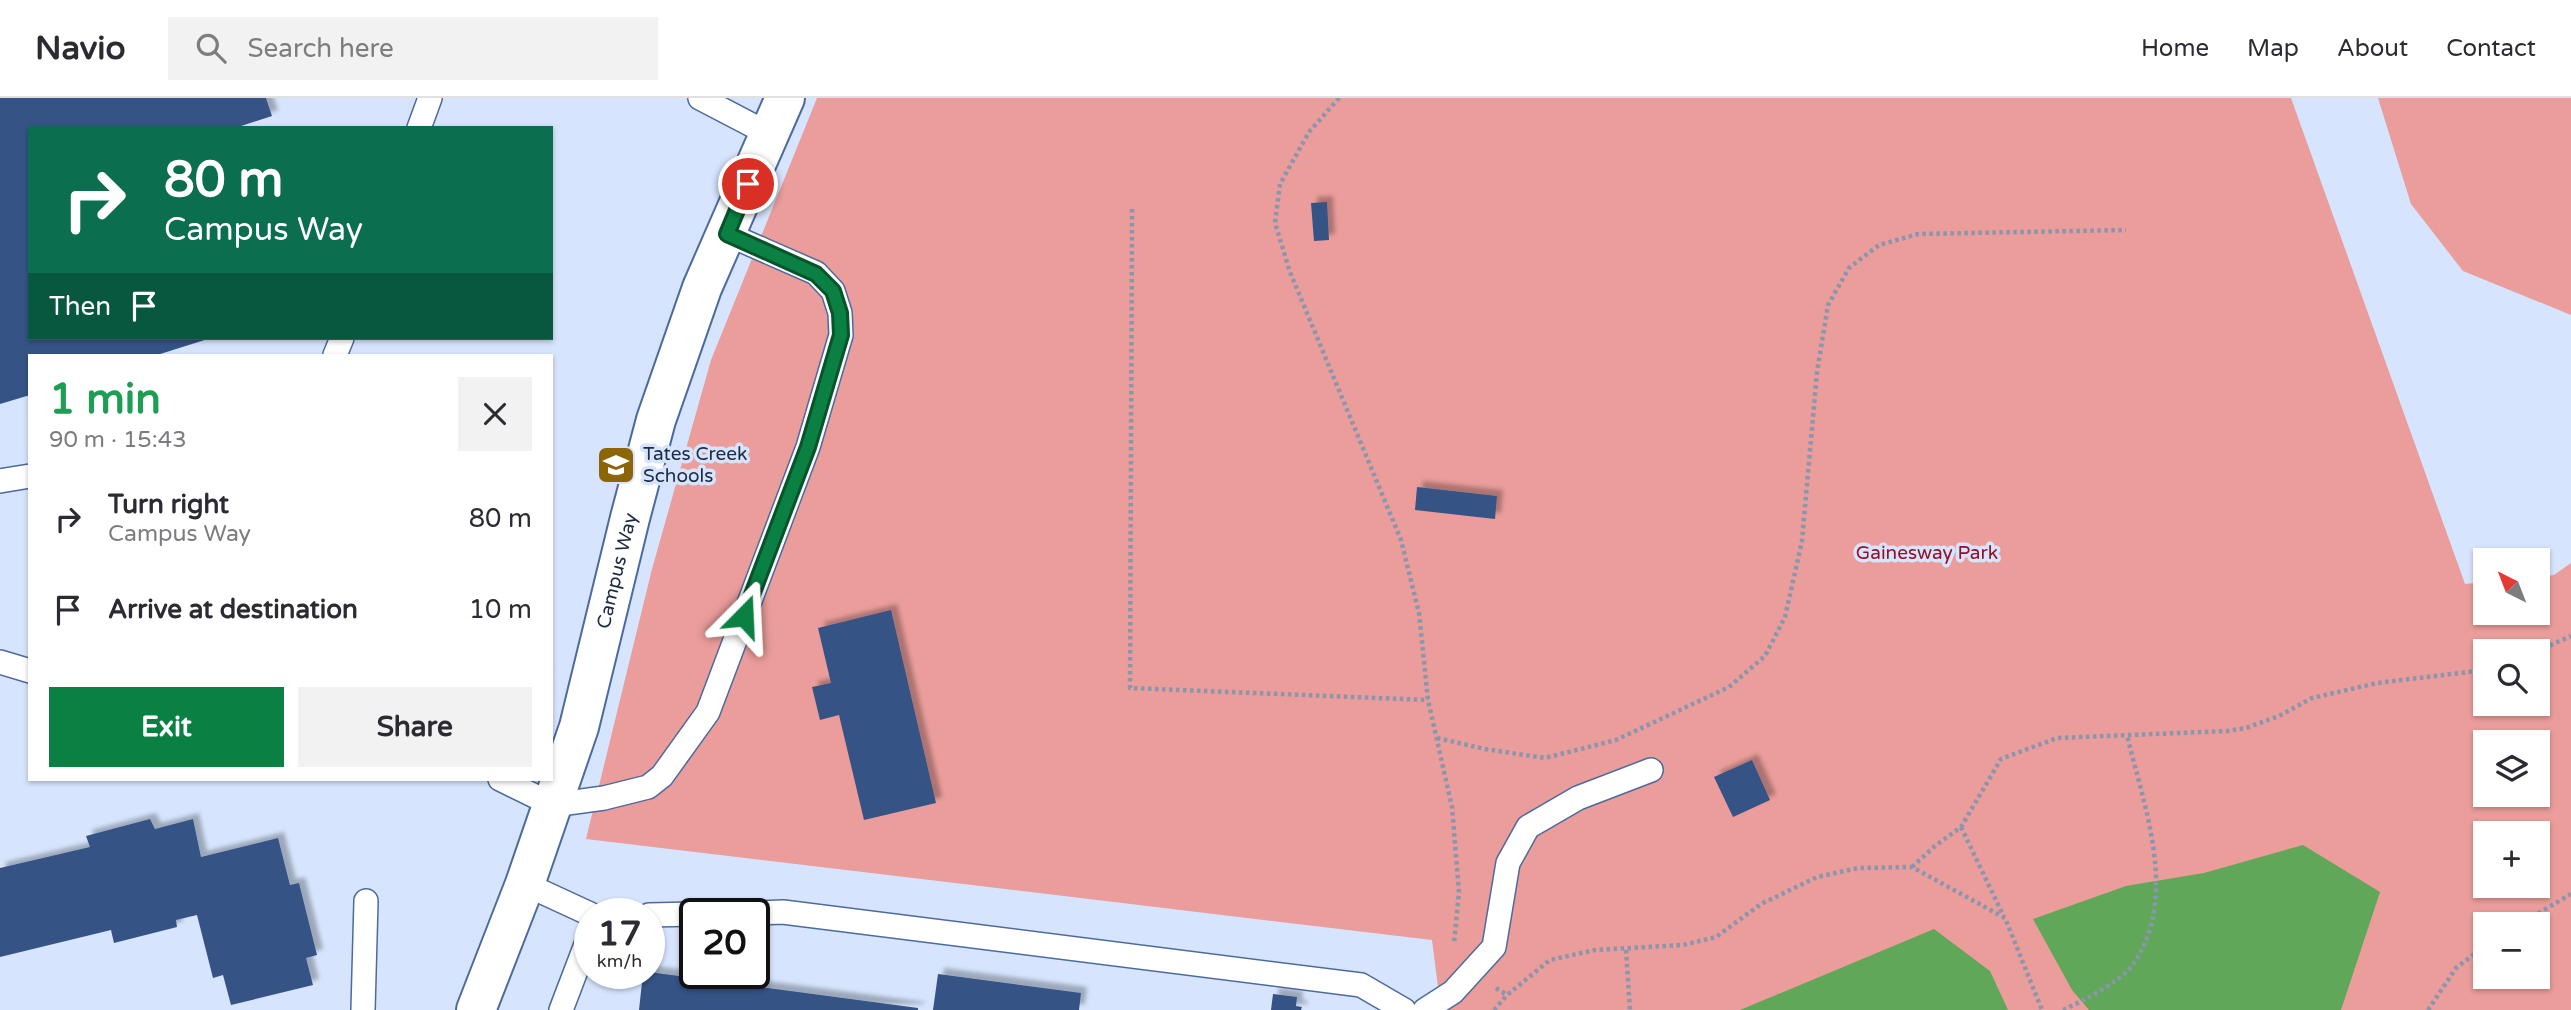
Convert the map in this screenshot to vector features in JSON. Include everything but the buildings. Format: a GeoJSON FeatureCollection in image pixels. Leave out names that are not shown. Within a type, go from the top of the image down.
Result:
{"type":"FeatureCollection","features":[{"type":"Feature","properties":{"kind":"street","name":"Campus Way"},"geometry":{"type":"LineString","coordinates":[[475,1010],[525,884],[579,727],[656,420],[702,288],[785,98]]}},
{"type":"Feature","properties":{"kind":"lane"},"geometry":{"type":"LineString","coordinates":[[420,126],[430,98]]}},
{"type":"Feature","properties":{"kind":"lane"},"geometry":{"type":"LineString","coordinates":[[700,98],[769,134]]}},
{"type":"Feature","properties":{"kind":"lane"},"geometry":{"type":"LineString","coordinates":[[504,781],[553,805],[604,798],[648,787],[662,776],[708,712],[808,447],[841,335],[840,313],[833,291],[816,274],[727,234]]}},
{"type":"Feature","properties":{"kind":"lane"},"geometry":{"type":"LineString","coordinates":[[0,481],[28,476]]}},
{"type":"Feature","properties":{"kind":"lane"},"geometry":{"type":"LineString","coordinates":[[0,662],[28,670]]}},
{"type":"Feature","properties":{"kind":"lane"},"geometry":{"type":"LineString","coordinates":[[1425,1010],[1453,992],[1494,947],[1508,863],[1528,827],[1578,798],[1651,770]]}},
{"type":"Feature","properties":{"kind":"lane"},"geometry":{"type":"LineString","coordinates":[[525,884],[574,907]]}},
{"type":"Feature","properties":{"kind":"lane"},"geometry":{"type":"LineString","coordinates":[[363,1010],[366,901]]}},
{"type":"Feature","properties":{"kind":"lane"},"geometry":{"type":"LineString","coordinates":[[770,913],[1361,985],[1404,1010]]}},
{"type":"Feature","properties":{"kind":"lane"},"geometry":{"type":"LineString","coordinates":[[561,1010],[574,976]]}},
{"type":"Feature","properties":{"kind":"path"},"geometry":{"type":"LineString","coordinates":[[1339,98],[1309,132],[1280,184],[1275,223],[1290,272],[1401,540],[1419,613],[1428,700],[1452,807],[1459,892],[1452,962],[1507,995]]}},
{"type":"Feature","properties":{"kind":"path"},"geometry":{"type":"LineString","coordinates":[[1132,209],[1130,688],[1428,700]]}},
{"type":"Feature","properties":{"kind":"path"},"geometry":{"type":"LineString","coordinates":[[1437,738],[1485,750],[1545,758],[1616,740],[1629,734],[1729,687],[1765,656],[1785,617],[1802,541],[1817,372],[1828,305],[1849,268],[1879,246],[1918,234],[2126,230]]}},
{"type":"Feature","properties":{"kind":"path"},"geometry":{"type":"LineString","coordinates":[[2550,645],[2571,636]]}},
{"type":"Feature","properties":{"kind":"path"},"geometry":{"type":"LineString","coordinates":[[1912,867],[1961,827],[2001,759],[2057,738],[2227,732],[2280,716],[2312,698],[2377,682],[2473,671]]}},
{"type":"Feature","properties":{"kind":"path"},"geometry":{"type":"LineString","coordinates":[[2063,1010],[2098,993],[2133,965],[2148,933],[2154,912],[2156,863],[2127,735]]}},
{"type":"Feature","properties":{"kind":"path"},"geometry":{"type":"LineString","coordinates":[[1961,827],[2004,918],[2042,1010]]}},
{"type":"Feature","properties":{"kind":"path"},"geometry":{"type":"LineString","coordinates":[[1494,1010],[1507,995],[1550,960],[1595,950],[1683,945],[1716,937],[1760,904],[1817,877],[1858,868],[1912,867],[2004,918]]}},
{"type":"Feature","properties":{"kind":"path"},"geometry":{"type":"LineString","coordinates":[[2540,912],[2571,894]]}},
{"type":"Feature","properties":{"kind":"path"},"geometry":{"type":"LineString","coordinates":[[1626,950],[1630,1010]]}},
{"type":"Feature","properties":{"kind":"path"},"geometry":{"type":"LineString","coordinates":[[2428,1010],[2456,968],[2473,955]]}},
{"type":"Feature","properties":{"kind":"green space","name":"Gainesway Park"},"geometry":{"type":"Polygon","coordinates":[[[817,98],[2291,98],[2465,584],[2473,583],[2473,625],[2550,625],[2550,576],[2571,563],[2571,1010],[1441,1010],[1432,940],[586,839],[652,569],[711,360],[817,98]]]}},
{"type":"Feature","properties":{"kind":"green space"},"geometry":{"type":"Polygon","coordinates":[[[2378,98],[2571,98],[2571,315],[2463,271],[2411,204],[2378,98]]]}},
{"type":"Feature","properties":{"kind":"shaded area"},"geometry":{"type":"Polygon","coordinates":[[[2303,845],[2380,892],[2341,1010],[2089,1010],[2072,990],[2033,919],[2126,886],[2204,873],[2303,845]]]}},
{"type":"Feature","properties":{"kind":"shaded area"},"geometry":{"type":"Polygon","coordinates":[[[1934,929],[1990,971],[2008,1010],[1740,1010],[1934,929]]]}},
{"type":"Feature","properties":{"kind":"place","name":"Tates Creek Schools"},"geometry":{"type":"Point","coordinates":[616,465]}},
{"type":"Feature","properties":{"kind":"route"},"geometry":{"type":"LineString","coordinates":[[744,616],[808,447],[841,335],[840,313],[833,291],[816,274],[727,234],[748,184]]}}]}
